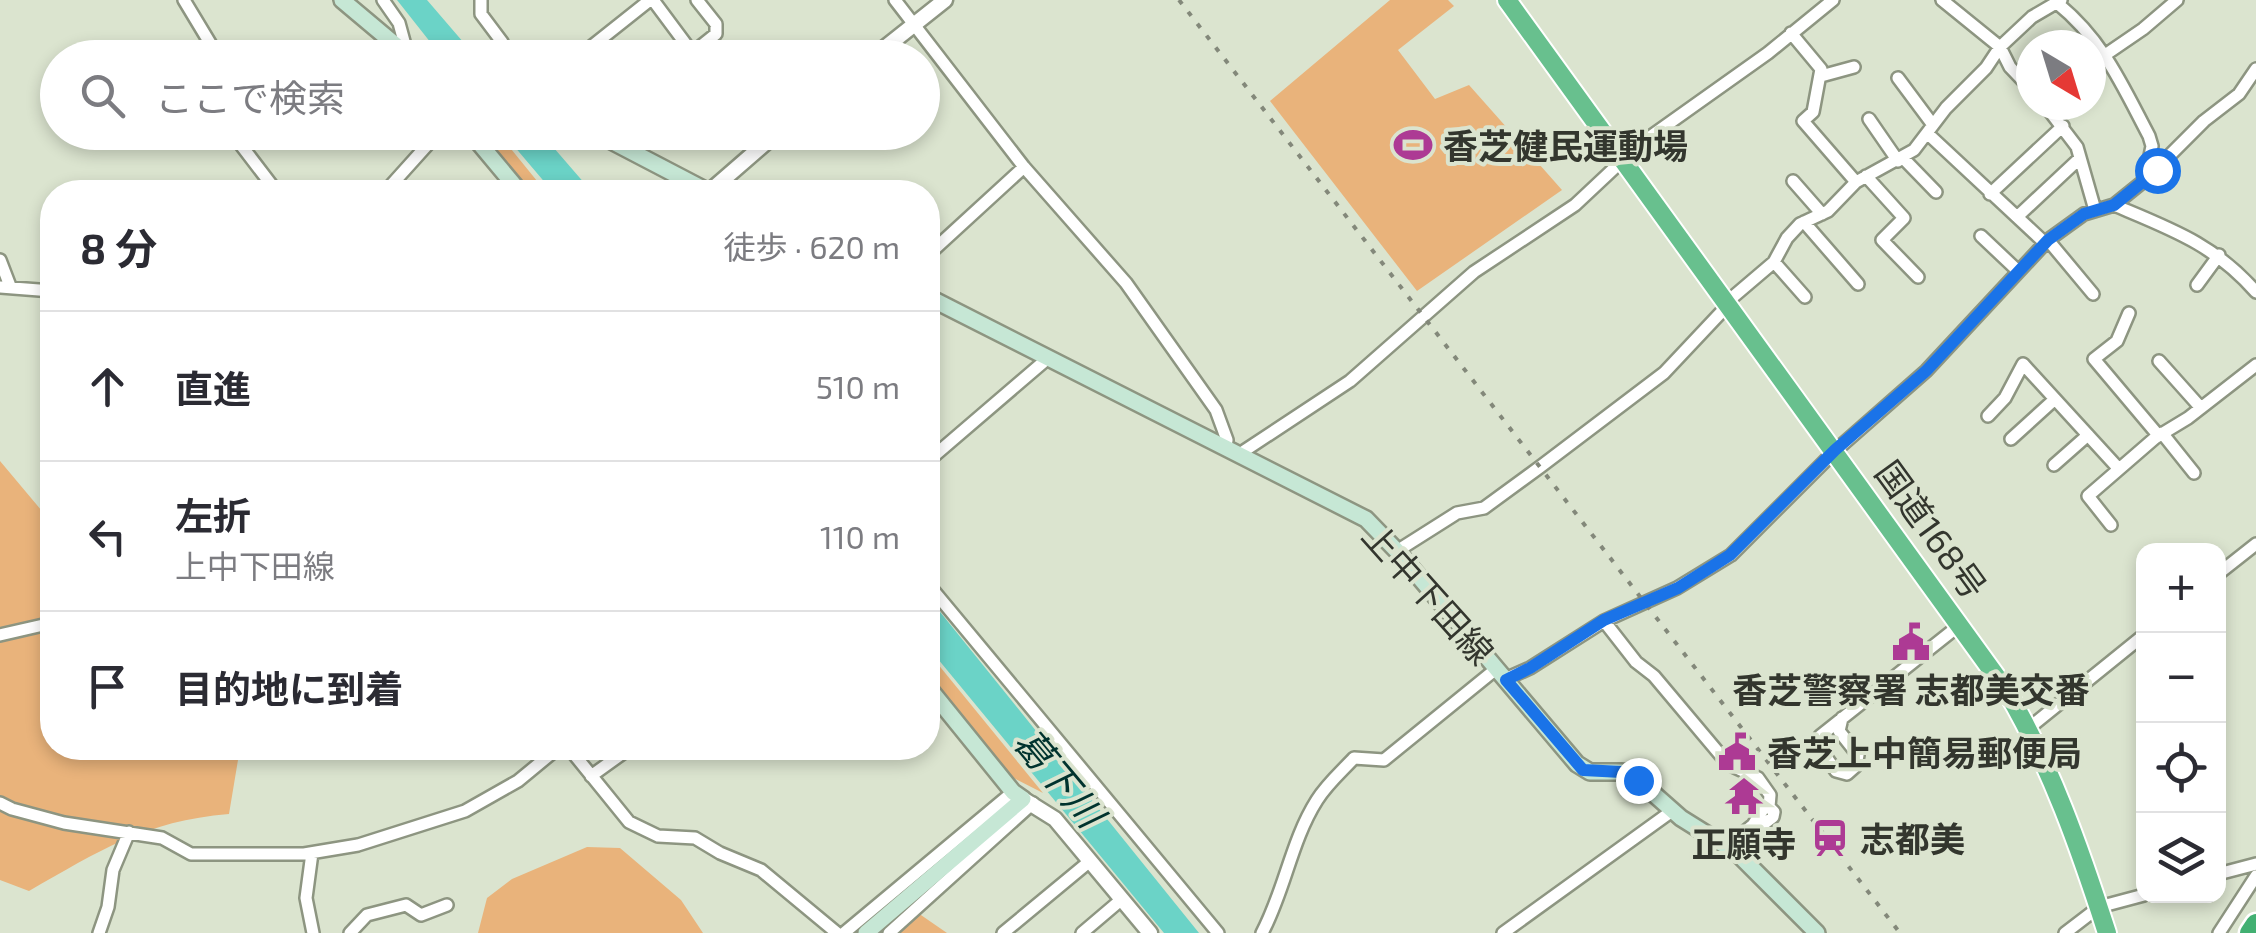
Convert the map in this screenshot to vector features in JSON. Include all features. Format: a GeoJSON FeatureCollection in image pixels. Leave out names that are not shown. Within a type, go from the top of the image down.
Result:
{"type":"FeatureCollection","features":[{"type":"Feature","properties":{"kind":"highway","name":"国道168号"},"geometry":{"type":"LineString","coordinates":[[1507,0],[1961,624],[2028,728],[2058,791],[2107,933]]}},
{"type":"Feature","properties":{"kind":"highway"},"geometry":{"type":"LineString","coordinates":[[2250,933],[2256,924]]}},
{"type":"Feature","properties":{"kind":"main road"},"geometry":{"type":"LineString","coordinates":[[342,0],[389,40]]}},
{"type":"Feature","properties":{"kind":"main road"},"geometry":{"type":"LineString","coordinates":[[485,150],[510,180]]}},
{"type":"Feature","properties":{"kind":"main road"},"geometry":{"type":"LineString","coordinates":[[628,150],[686,180]]}},
{"type":"Feature","properties":{"kind":"main road","name":"上中下田線"},"geometry":{"type":"LineString","coordinates":[[940,303],[1350,509],[1382,533],[1583,770],[1631,775],[1672,811],[1729,847],[1816,933]]}},
{"type":"Feature","properties":{"kind":"main road"},"geometry":{"type":"LineString","coordinates":[[866,933],[1023,798],[940,701]]}},
{"type":"Feature","properties":{"kind":"street"},"geometry":{"type":"LineString","coordinates":[[184,0],[208,40]]}},
{"type":"Feature","properties":{"kind":"street"},"geometry":{"type":"LineString","coordinates":[[383,0],[399,23],[404,40]]}},
{"type":"Feature","properties":{"kind":"street"},"geometry":{"type":"LineString","coordinates":[[481,0],[480,14],[500,40]]}},
{"type":"Feature","properties":{"kind":"street"},"geometry":{"type":"LineString","coordinates":[[629,0],[638,11]]}},
{"type":"Feature","properties":{"kind":"street"},"geometry":{"type":"LineString","coordinates":[[600,40],[652,0],[683,40]]}},
{"type":"Feature","properties":{"kind":"street"},"geometry":{"type":"LineString","coordinates":[[697,0],[716,24],[716,34],[708,40]]}},
{"type":"Feature","properties":{"kind":"street"},"geometry":{"type":"LineString","coordinates":[[896,0],[927,40]]}},
{"type":"Feature","properties":{"kind":"street"},"geometry":{"type":"LineString","coordinates":[[895,40],[945,0]]}},
{"type":"Feature","properties":{"kind":"street"},"geometry":{"type":"LineString","coordinates":[[940,57],[1024,167],[1126,282],[1216,410],[1233,450],[1350,380],[1474,272],[1575,206],[1622,160],[1833,0]]}},
{"type":"Feature","properties":{"kind":"street"},"geometry":{"type":"LineString","coordinates":[[1942,0],[2000,47],[2016,73]]}},
{"type":"Feature","properties":{"kind":"street"},"geometry":{"type":"LineString","coordinates":[[2106,54],[2177,0]]}},
{"type":"Feature","properties":{"kind":"street"},"geometry":{"type":"LineString","coordinates":[[1397,551],[1456,514],[1484,508],[1664,373],[1727,304],[1774,262],[1787,238],[1804,222],[1822,214],[1861,179],[1901,160],[1986,68],[2000,47],[2032,17],[2059,2],[2088,30]]}},
{"type":"Feature","properties":{"kind":"street"},"geometry":{"type":"LineString","coordinates":[[1791,34],[1822,69],[1813,112],[1802,121],[1904,218],[1882,240],[1918,277]]}},
{"type":"Feature","properties":{"kind":"street"},"geometry":{"type":"LineString","coordinates":[[2106,57],[2152,146],[2145,180]]}},
{"type":"Feature","properties":{"kind":"street"},"geometry":{"type":"LineString","coordinates":[[1821,76],[1854,67]]}},
{"type":"Feature","properties":{"kind":"street"},"geometry":{"type":"LineString","coordinates":[[1262,933],[1303,827],[1326,788],[1354,758],[1384,760],[1501,674],[1530,668],[1604,620],[1678,588],[1730,555],[1835,450],[1926,371],[2046,241],[2074,219],[2114,205],[2145,180],[2204,121],[2239,94],[2256,69]]}},
{"type":"Feature","properties":{"kind":"street"},"geometry":{"type":"LineString","coordinates":[[1898,78],[1930,129],[1990,194],[2046,241],[2093,294]]}},
{"type":"Feature","properties":{"kind":"street"},"geometry":{"type":"LineString","coordinates":[[1868,119],[1901,160],[1936,192]]}},
{"type":"Feature","properties":{"kind":"street"},"geometry":{"type":"LineString","coordinates":[[2058,120],[2072,136],[2095,210]]}},
{"type":"Feature","properties":{"kind":"street"},"geometry":{"type":"LineString","coordinates":[[1990,194],[2063,126]]}},
{"type":"Feature","properties":{"kind":"street"},"geometry":{"type":"LineString","coordinates":[[245,150],[268,180]]}},
{"type":"Feature","properties":{"kind":"street"},"geometry":{"type":"LineString","coordinates":[[396,180],[423,150]]}},
{"type":"Feature","properties":{"kind":"street"},"geometry":{"type":"LineString","coordinates":[[723,180],[757,150]]}},
{"type":"Feature","properties":{"kind":"street"},"geometry":{"type":"LineString","coordinates":[[2016,217],[2080,158]]}},
{"type":"Feature","properties":{"kind":"street"},"geometry":{"type":"LineString","coordinates":[[940,244],[1024,167]]}},
{"type":"Feature","properties":{"kind":"street"},"geometry":{"type":"LineString","coordinates":[[1792,182],[1822,214]]}},
{"type":"Feature","properties":{"kind":"street"},"geometry":{"type":"LineString","coordinates":[[2114,205],[2188,236],[2219,255],[2256,292]]}},
{"type":"Feature","properties":{"kind":"street"},"geometry":{"type":"LineString","coordinates":[[1804,222],[1858,284]]}},
{"type":"Feature","properties":{"kind":"street"},"geometry":{"type":"LineString","coordinates":[[1981,236],[2018,271]]}},
{"type":"Feature","properties":{"kind":"street"},"geometry":{"type":"LineString","coordinates":[[2197,284],[2219,255]]}},
{"type":"Feature","properties":{"kind":"street"},"geometry":{"type":"LineString","coordinates":[[0,260],[5,286],[40,290]]}},
{"type":"Feature","properties":{"kind":"street"},"geometry":{"type":"LineString","coordinates":[[1774,262],[1805,297]]}},
{"type":"Feature","properties":{"kind":"street"},"geometry":{"type":"LineString","coordinates":[[2129,313],[2117,341],[2094,359],[2194,473]]}},
{"type":"Feature","properties":{"kind":"street"},"geometry":{"type":"LineString","coordinates":[[940,451],[1047,359]]}},
{"type":"Feature","properties":{"kind":"street"},"geometry":{"type":"LineString","coordinates":[[2159,361],[2201,408]]}},
{"type":"Feature","properties":{"kind":"street"},"geometry":{"type":"LineString","coordinates":[[1988,416],[2005,398],[2023,364],[2119,469]]}},
{"type":"Feature","properties":{"kind":"street"},"geometry":{"type":"LineString","coordinates":[[2111,524],[2088,496],[2160,434],[2256,366]]}},
{"type":"Feature","properties":{"kind":"street"},"geometry":{"type":"LineString","coordinates":[[2011,439],[2055,399]]}},
{"type":"Feature","properties":{"kind":"street"},"geometry":{"type":"LineString","coordinates":[[2054,465],[2088,435]]}},
{"type":"Feature","properties":{"kind":"street"},"geometry":{"type":"LineString","coordinates":[[2226,568],[2256,544]]}},
{"type":"Feature","properties":{"kind":"street"},"geometry":{"type":"LineString","coordinates":[[940,598],[1218,933]]}},
{"type":"Feature","properties":{"kind":"street"},"geometry":{"type":"LineString","coordinates":[[1604,620],[1636,662],[1654,676],[1728,764],[1758,778],[1770,795],[1773,817],[1729,847]]}},
{"type":"Feature","properties":{"kind":"street"},"geometry":{"type":"LineString","coordinates":[[1842,718],[1839,731],[1858,755],[1856,766],[1847,774],[1836,771],[1818,746],[1820,736],[1842,718],[1961,624]]}},
{"type":"Feature","properties":{"kind":"street"},"geometry":{"type":"LineString","coordinates":[[0,635],[40,625]]}},
{"type":"Feature","properties":{"kind":"street"},"geometry":{"type":"LineString","coordinates":[[2028,728],[2136,641]]}},
{"type":"Feature","properties":{"kind":"street"},"geometry":{"type":"LineString","coordinates":[[0,802],[64,823],[162,838],[191,854],[312,852],[358,845],[465,811],[518,781],[543,760]]}},
{"type":"Feature","properties":{"kind":"street"},"geometry":{"type":"LineString","coordinates":[[578,760],[628,822],[658,836],[695,838],[720,854],[761,870],[841,933],[1023,798]]}},
{"type":"Feature","properties":{"kind":"street"},"geometry":{"type":"LineString","coordinates":[[591,776],[613,760]]}},
{"type":"Feature","properties":{"kind":"street"},"geometry":{"type":"LineString","coordinates":[[1023,798],[1055,819],[1150,933]]}},
{"type":"Feature","properties":{"kind":"street"},"geometry":{"type":"LineString","coordinates":[[889,933],[1023,798]]}},
{"type":"Feature","properties":{"kind":"street"},"geometry":{"type":"LineString","coordinates":[[1509,931],[1672,811]]}},
{"type":"Feature","properties":{"kind":"street"},"geometry":{"type":"LineString","coordinates":[[98,933],[108,907],[113,870],[129,832]]}},
{"type":"Feature","properties":{"kind":"street"},"geometry":{"type":"LineString","coordinates":[[312,852],[306,898],[313,933]]}},
{"type":"Feature","properties":{"kind":"street"},"geometry":{"type":"LineString","coordinates":[[1003,933],[1090,860]]}},
{"type":"Feature","properties":{"kind":"street"},"geometry":{"type":"LineString","coordinates":[[2226,872],[2256,864]]}},
{"type":"Feature","properties":{"kind":"street"},"geometry":{"type":"LineString","coordinates":[[2219,933],[2256,876]]}},
{"type":"Feature","properties":{"kind":"street"},"geometry":{"type":"LineString","coordinates":[[2065,933],[2098,907],[2136,897]]}},
{"type":"Feature","properties":{"kind":"street"},"geometry":{"type":"LineString","coordinates":[[1082,933],[1122,899]]}},
{"type":"Feature","properties":{"kind":"street"},"geometry":{"type":"LineString","coordinates":[[350,933],[367,915],[406,905],[421,914],[447,905]]}},
{"type":"Feature","properties":{"kind":"shaded area","name":"香芝健民運動場"},"geometry":{"type":"Polygon","coordinates":[[[1390,0],[1448,0],[1454,6],[1398,50],[1435,99],[1469,85],[1562,190],[1417,291],[1270,101],[1390,0]]]}},
{"type":"Feature","properties":{"kind":"shaded area"},"geometry":{"type":"Polygon","coordinates":[[[489,150],[512,150],[536,180],[514,180],[489,150]]]}},
{"type":"Feature","properties":{"kind":"shaded area"},"geometry":{"type":"Polygon","coordinates":[[[0,461],[40,509],[40,760],[238,760],[229,814],[147,831],[101,851],[29,891],[0,880],[0,461]]]}},
{"type":"Feature","properties":{"kind":"shaded area"},"geometry":{"type":"Polygon","coordinates":[[[940,667],[1043,793],[1004,773],[940,695],[940,667]]]}},
{"type":"Feature","properties":{"kind":"shaded area"},"geometry":{"type":"Polygon","coordinates":[[[587,847],[620,848],[681,900],[703,933],[478,933],[487,898],[512,879],[587,847]]]}},
{"type":"Feature","properties":{"kind":"shaded area"},"geometry":{"type":"Polygon","coordinates":[[[918,913],[947,933],[895,933],[918,913]]]}},
{"type":"Feature","properties":{"kind":"water"},"geometry":{"type":"Polygon","coordinates":[[[397,0],[427,0],[461,40],[429,40],[397,0]]]}},
{"type":"Feature","properties":{"kind":"water"},"geometry":{"type":"Polygon","coordinates":[[[517,150],[556,150],[582,180],[543,180],[517,150]]]}},
{"type":"Feature","properties":{"kind":"water","name":"葛下川"},"geometry":{"type":"Polygon","coordinates":[[[940,612],[1199,933],[1164,933],[940,662],[940,612]]]}},
{"type":"Feature","properties":{"kind":"railway"},"geometry":{"type":"LineString","coordinates":[[1179,0],[1900,933]]}},
{"type":"Feature","properties":{"kind":"place","name":"香芝健民運動場"},"geometry":{"type":"Point","coordinates":[1413,145]}},
{"type":"Feature","properties":{"kind":"place","name":"香芝警察署 志都美交番"},"geometry":{"type":"Point","coordinates":[1911,642]}},
{"type":"Feature","properties":{"kind":"place","name":"香芝上中簡易郵便局"},"geometry":{"type":"Point","coordinates":[1737,752]}},
{"type":"Feature","properties":{"kind":"place","name":"正願寺"},"geometry":{"type":"Point","coordinates":[1744,796]}},
{"type":"Feature","properties":{"kind":"place","name":"志都美"},"geometry":{"type":"Point","coordinates":[1830,838]}},
{"type":"Feature","properties":{"kind":"route"},"geometry":{"type":"LineString","coordinates":[[1638,780],[1622,772],[1583,770],[1506,680],[1604,620],[1678,588],[1730,555],[1835,450],[1926,371],[2048,240],[2074,219],[2114,205],[2157,170]]}}]}
